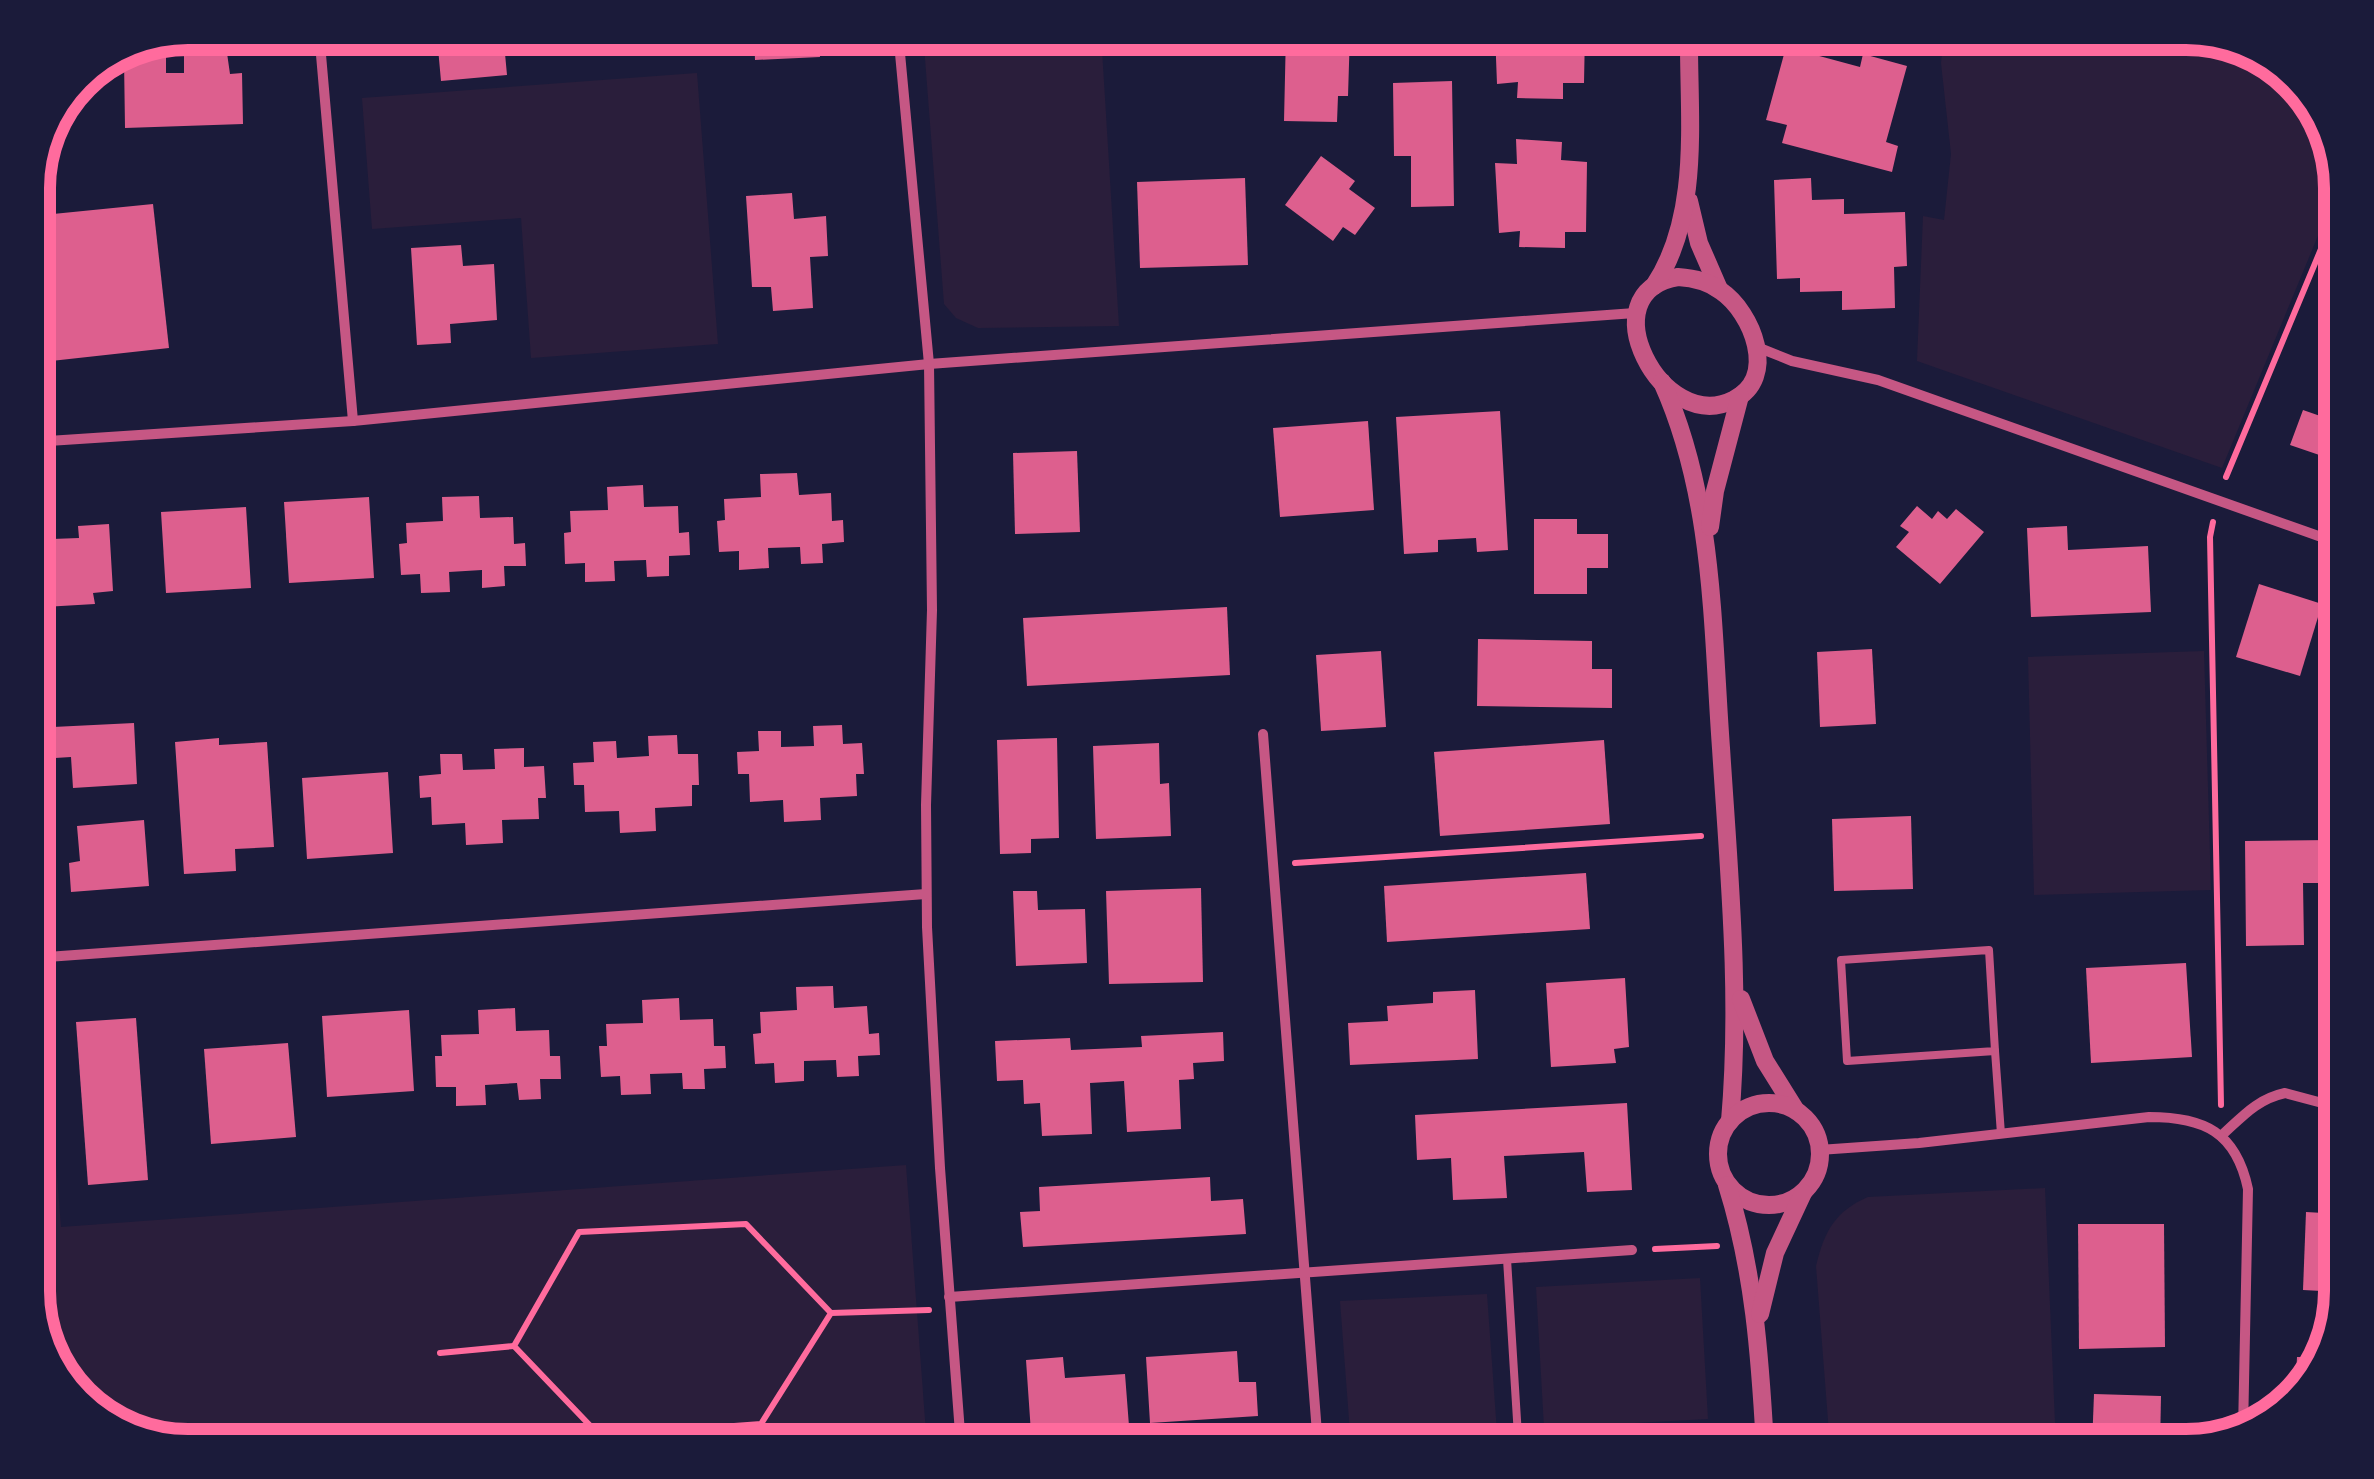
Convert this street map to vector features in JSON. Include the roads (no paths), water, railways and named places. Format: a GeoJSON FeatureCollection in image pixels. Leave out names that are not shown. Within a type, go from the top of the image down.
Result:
{"type":"FeatureCollection","features":[{"type":"Feature","properties":{"kind":"street"},"geometry":{"type":"LineString","coordinates":[[321,50],[352,421]]}},
{"type":"Feature","properties":{"kind":"street"},"geometry":{"type":"LineString","coordinates":[[900,50],[929,364],[932,610],[926,894],[960,1429]]}},
{"type":"Feature","properties":{"kind":"street"},"geometry":{"type":"LineString","coordinates":[[1689,50],[1687,188],[1698,244],[1717,288],[1746,317],[1757,347],[1754,375],[1740,396],[1716,490],[1708,552]]}},
{"type":"Feature","properties":{"kind":"street"},"geometry":{"type":"LineString","coordinates":[[1687,188],[1669,263],[1635,312],[1642,354],[1662,382],[1690,457],[1708,552],[1736,982],[1730,1121]]}},
{"type":"Feature","properties":{"kind":"street"},"geometry":{"type":"LineString","coordinates":[[1654,286],[1670,278],[1687,277],[1723,292]]}},
{"type":"Feature","properties":{"kind":"street"},"geometry":{"type":"LineString","coordinates":[[50,441],[352,421],[929,364],[1635,312]]}},
{"type":"Feature","properties":{"kind":"street"},"geometry":{"type":"LineString","coordinates":[[1757,347],[1792,361],[1878,380],[2324,538]]}},
{"type":"Feature","properties":{"kind":"street"},"geometry":{"type":"LineString","coordinates":[[1662,382],[1688,400],[1706,405],[1724,404],[1740,396]]}},
{"type":"Feature","properties":{"kind":"street"},"geometry":{"type":"LineString","coordinates":[[1263,734],[1317,1429]]}},
{"type":"Feature","properties":{"kind":"street"},"geometry":{"type":"LineString","coordinates":[[50,956],[926,894]]}},
{"type":"Feature","properties":{"kind":"street"},"geometry":{"type":"LineString","coordinates":[[1736,982],[1764,1061],[1787,1100],[1814,1131],[1819,1150],[1817,1170],[1775,1253],[1758,1329]]}},
{"type":"Feature","properties":{"kind":"street"},"geometry":{"type":"LineString","coordinates":[[2221,1136],[2260,1099],[2284,1093],[2324,1103]]}},
{"type":"Feature","properties":{"kind":"street"},"geometry":{"type":"LineString","coordinates":[[1764,1429],[1758,1329],[1744,1245],[1718,1154],[1720,1138],[1730,1121],[1745,1109],[1777,1104],[1799,1113]]}},
{"type":"Feature","properties":{"kind":"street"},"geometry":{"type":"LineString","coordinates":[[1819,1150],[2169,1117],[2203,1124],[2238,1154],[2248,1189],[2243,1417]]}},
{"type":"Feature","properties":{"kind":"street"},"geometry":{"type":"LineString","coordinates":[[1727,1184],[1745,1200],[1768,1205],[1792,1200],[1805,1190]]}},
{"type":"Feature","properties":{"kind":"street"},"geometry":{"type":"LineString","coordinates":[[950,1303],[1632,1250]]}},
{"type":"Feature","properties":{"kind":"lane"},"geometry":{"type":"LineString","coordinates":[[1995,1052],[1847,1061],[1841,960],[1989,950],[2000,1134]]}},
{"type":"Feature","properties":{"kind":"lane"},"geometry":{"type":"LineString","coordinates":[[1506,1259],[1518,1429]]}}]}
